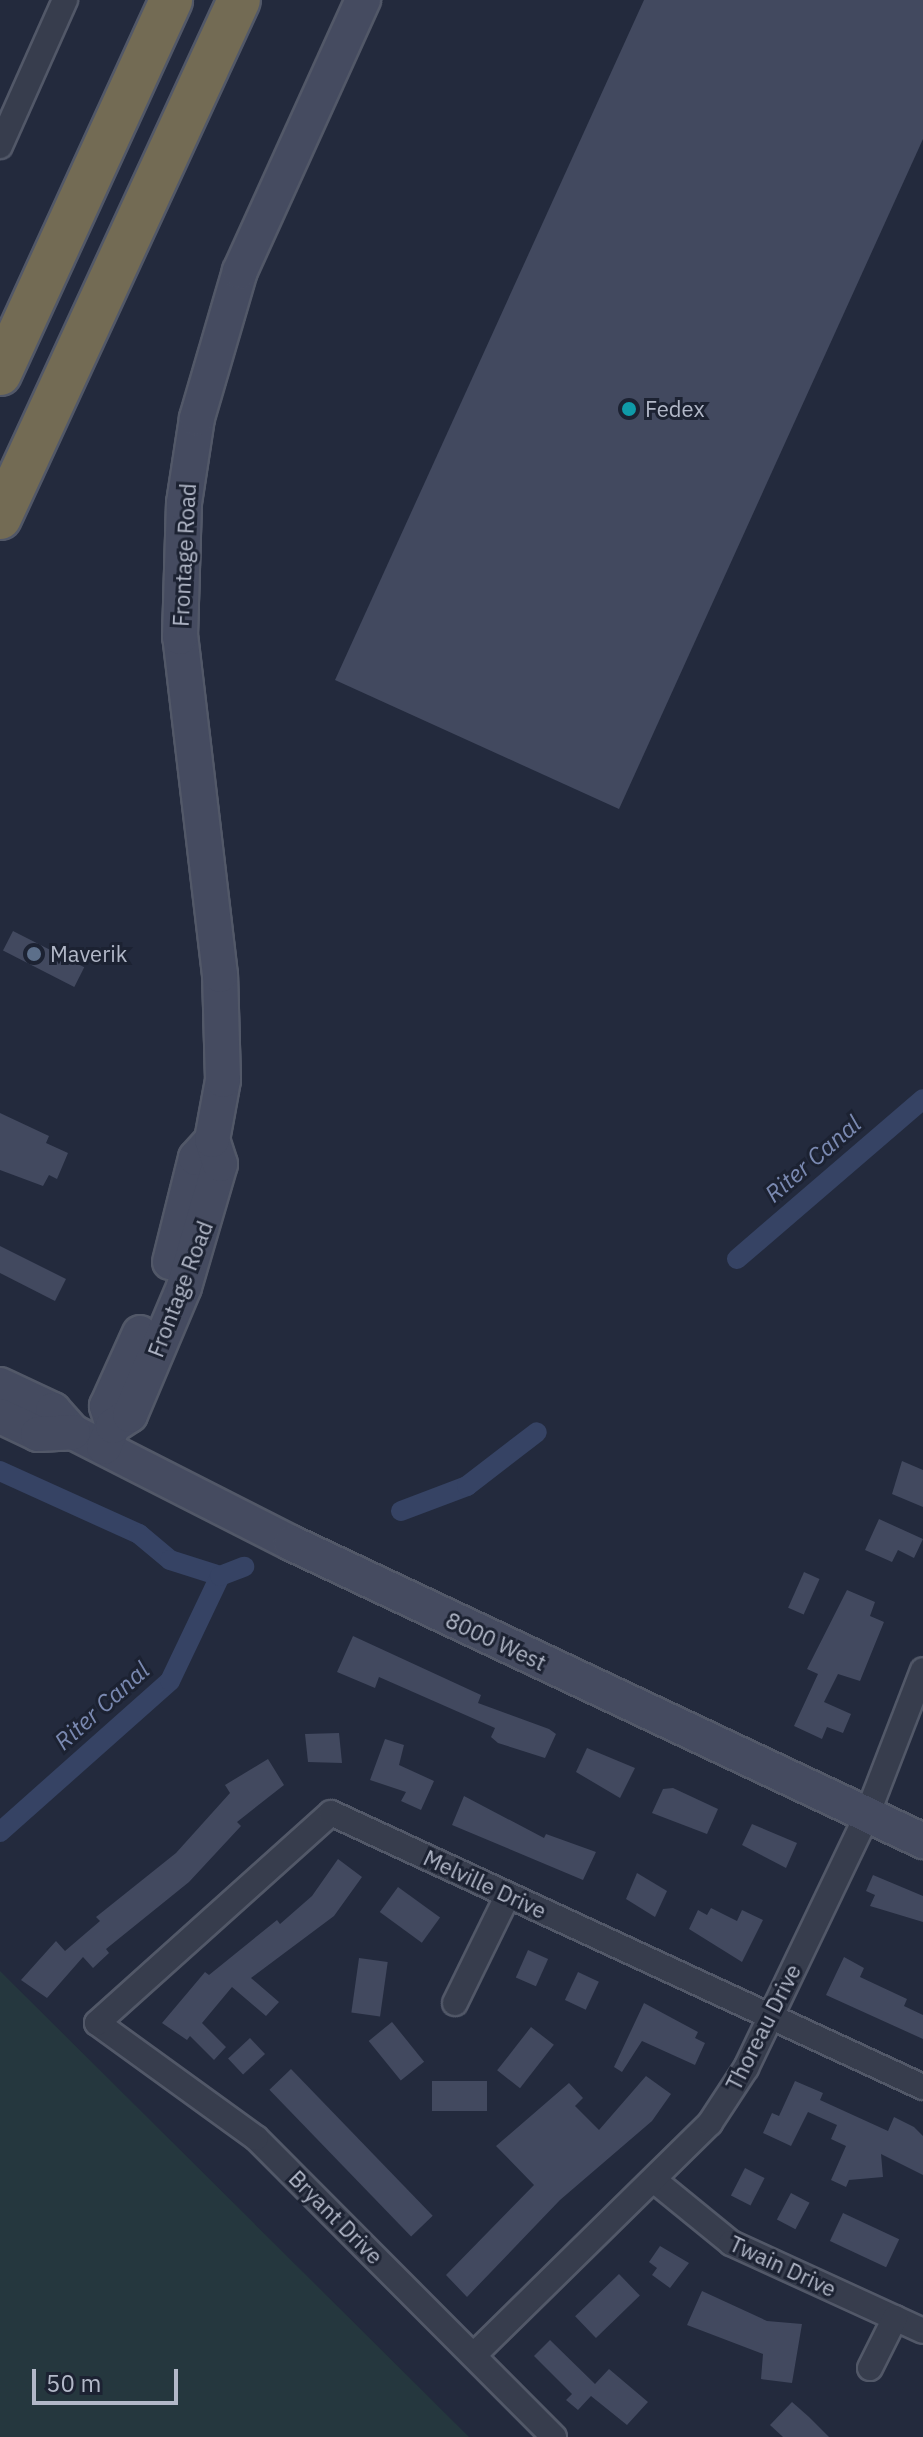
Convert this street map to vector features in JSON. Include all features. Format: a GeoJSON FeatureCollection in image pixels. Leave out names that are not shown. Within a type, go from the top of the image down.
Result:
{"type":"FeatureCollection","features":[{"type":"Feature","properties":{"kind":"highway"},"geometry":{"type":"LineString","coordinates":[[0,374],[171,0]]}},
{"type":"Feature","properties":{"kind":"highway"},"geometry":{"type":"LineString","coordinates":[[0,518],[239,0]]}},
{"type":"Feature","properties":{"kind":"street"},"geometry":{"type":"LineString","coordinates":[[0,146],[65,0]]}},
{"type":"Feature","properties":{"kind":"street","name":"Frontage Road"},"geometry":{"type":"LineString","coordinates":[[108,1437],[130,1415],[188,1274],[220,1164],[212,1140],[224,1039],[180,637],[187,478],[205,382],[240,271],[363,0]]}},
{"type":"Feature","properties":{"kind":"street","name":"8000 West"},"geometry":{"type":"LineString","coordinates":[[0,1385],[53,1410],[73,1432]]}},
{"type":"Feature","properties":{"kind":"street","name":"8000 West"},"geometry":{"type":"LineString","coordinates":[[0,1416],[38,1434],[73,1432],[108,1437],[291,1543],[923,1841]]}},
{"type":"Feature","properties":{"kind":"street","name":"Thoreau Drive"},"geometry":{"type":"LineString","coordinates":[[474,2355],[655,2181],[710,2123],[770,2016],[867,1815],[923,1670]]}},
{"type":"Feature","properties":{"kind":"street","name":"Melville Drive"},"geometry":{"type":"LineString","coordinates":[[97,2023],[331,1813],[923,2087]]}},
{"type":"Feature","properties":{"kind":"street"},"geometry":{"type":"LineString","coordinates":[[455,2003],[508,1895]]}},
{"type":"Feature","properties":{"kind":"street","name":"Bryant Drive"},"geometry":{"type":"LineString","coordinates":[[97,2023],[256,2138],[554,2437]]}},
{"type":"Feature","properties":{"kind":"street","name":"Twain Drive"},"geometry":{"type":"LineString","coordinates":[[655,2181],[716,2234],[923,2331]]}},
{"type":"Feature","properties":{"kind":"street"},"geometry":{"type":"LineString","coordinates":[[870,2368],[895,2318]]}},
{"type":"Feature","properties":{"kind":"shaded area"},"geometry":{"type":"Polygon","coordinates":[[[0,1971],[469,2437],[0,2437],[0,1971]]]}},
{"type":"Feature","properties":{"kind":"building","name":"Fedex"},"geometry":{"type":"Polygon","coordinates":[[[644,0],[923,0],[923,139],[619,809],[335,680],[644,0]]]}},
{"type":"Feature","properties":{"kind":"building"},"geometry":{"type":"Polygon","coordinates":[[[13,931],[84,967],[74,987],[3,951],[13,931]]]}},
{"type":"Feature","properties":{"kind":"building"},"geometry":{"type":"Polygon","coordinates":[[[0,1113],[49,1136],[46,1143],[68,1153],[57,1179],[49,1175],[43,1186],[0,1170],[0,1113]]]}},
{"type":"Feature","properties":{"kind":"building"},"geometry":{"type":"Polygon","coordinates":[[[0,1246],[66,1279],[55,1301],[0,1273],[0,1246]]]}},
{"type":"Feature","properties":{"kind":"building"},"geometry":{"type":"Polygon","coordinates":[[[902,1461],[923,1470],[923,1507],[892,1494],[902,1461]]]}},
{"type":"Feature","properties":{"kind":"building"},"geometry":{"type":"Polygon","coordinates":[[[879,1519],[923,1539],[914,1558],[898,1550],[892,1562],[865,1550],[879,1519]]]}},
{"type":"Feature","properties":{"kind":"building"},"geometry":{"type":"Polygon","coordinates":[[[804,1572],[820,1579],[804,1615],[788,1608],[804,1572]]]}},
{"type":"Feature","properties":{"kind":"building"},"geometry":{"type":"Polygon","coordinates":[[[847,1590],[875,1602],[870,1616],[884,1622],[860,1681],[838,1674],[824,1702],[851,1714],[843,1733],[827,1727],[822,1739],[794,1726],[818,1674],[807,1669],[847,1590]]]}},
{"type":"Feature","properties":{"kind":"building"},"geometry":{"type":"Polygon","coordinates":[[[353,1636],[481,1695],[478,1703],[549,1729],[556,1734],[545,1758],[498,1743],[491,1737],[495,1728],[379,1677],[375,1688],[337,1672],[353,1636]]]}},
{"type":"Feature","properties":{"kind":"building"},"geometry":{"type":"Polygon","coordinates":[[[339,1733],[342,1763],[308,1762],[305,1734],[339,1733]]]}},
{"type":"Feature","properties":{"kind":"building"},"geometry":{"type":"Polygon","coordinates":[[[385,1739],[404,1745],[399,1765],[434,1781],[421,1810],[401,1801],[406,1792],[370,1780],[385,1739]]]}},
{"type":"Feature","properties":{"kind":"building"},"geometry":{"type":"Polygon","coordinates":[[[587,1748],[635,1768],[620,1798],[576,1772],[587,1748]]]}},
{"type":"Feature","properties":{"kind":"building"},"geometry":{"type":"Polygon","coordinates":[[[268,1759],[284,1785],[237,1822],[241,1826],[189,1882],[106,1949],[109,1953],[93,1968],[83,1957],[47,1998],[21,1980],[56,1941],[65,1951],[100,1921],[96,1917],[176,1853],[230,1793],[225,1785],[268,1759]]]}},
{"type":"Feature","properties":{"kind":"building"},"geometry":{"type":"Polygon","coordinates":[[[673,1788],[718,1809],[707,1834],[652,1813],[663,1789],[673,1788]]]}},
{"type":"Feature","properties":{"kind":"building"},"geometry":{"type":"Polygon","coordinates":[[[464,1796],[544,1838],[546,1834],[596,1852],[583,1880],[452,1825],[464,1796]]]}},
{"type":"Feature","properties":{"kind":"building"},"geometry":{"type":"Polygon","coordinates":[[[752,1824],[797,1843],[786,1868],[742,1845],[752,1824]]]}},
{"type":"Feature","properties":{"kind":"building"},"geometry":{"type":"Polygon","coordinates":[[[338,1859],[362,1877],[334,1916],[251,1978],[279,2002],[266,2016],[232,1987],[202,2023],[226,2047],[214,2060],[190,2036],[187,2040],[162,2023],[205,1972],[209,1975],[277,1920],[280,1924],[312,1896],[338,1859]]]}},
{"type":"Feature","properties":{"kind":"building"},"geometry":{"type":"Polygon","coordinates":[[[637,1873],[667,1891],[655,1917],[626,1899],[637,1873]]]}},
{"type":"Feature","properties":{"kind":"building"},"geometry":{"type":"Polygon","coordinates":[[[873,1875],[923,1896],[923,1922],[870,1906],[875,1895],[866,1891],[873,1875]]]}},
{"type":"Feature","properties":{"kind":"building"},"geometry":{"type":"Polygon","coordinates":[[[398,1887],[440,1918],[422,1943],[380,1912],[398,1887]]]}},
{"type":"Feature","properties":{"kind":"building"},"geometry":{"type":"Polygon","coordinates":[[[711,1908],[737,1921],[742,1910],[763,1920],[742,1962],[689,1929],[698,1910],[707,1915],[711,1908]]]}},
{"type":"Feature","properties":{"kind":"building"},"geometry":{"type":"Polygon","coordinates":[[[528,1950],[548,1959],[536,1986],[516,1977],[528,1950]]]}},
{"type":"Feature","properties":{"kind":"building"},"geometry":{"type":"Polygon","coordinates":[[[844,1957],[864,1968],[860,1977],[907,1999],[904,2006],[923,2015],[923,2039],[826,1995],[844,1957]]]}},
{"type":"Feature","properties":{"kind":"building"},"geometry":{"type":"Polygon","coordinates":[[[359,1958],[388,1962],[380,2017],[351,2012],[359,1958]]]}},
{"type":"Feature","properties":{"kind":"building"},"geometry":{"type":"Polygon","coordinates":[[[578,1972],[599,1982],[586,2010],[565,2000],[578,1972]]]}},
{"type":"Feature","properties":{"kind":"building"},"geometry":{"type":"Polygon","coordinates":[[[644,2003],[698,2032],[695,2038],[705,2043],[695,2065],[642,2041],[622,2072],[614,2067],[644,2003]]]}},
{"type":"Feature","properties":{"kind":"building"},"geometry":{"type":"Polygon","coordinates":[[[392,2022],[424,2062],[401,2081],[369,2041],[392,2022]]]}},
{"type":"Feature","properties":{"kind":"building"},"geometry":{"type":"Polygon","coordinates":[[[531,2027],[554,2045],[520,2088],[497,2070],[531,2027]]]}},
{"type":"Feature","properties":{"kind":"building"},"geometry":{"type":"Polygon","coordinates":[[[250,2038],[265,2054],[243,2075],[228,2058],[250,2038]]]}},
{"type":"Feature","properties":{"kind":"building"},"geometry":{"type":"Polygon","coordinates":[[[291,2069],[433,2216],[411,2237],[269,2090],[291,2069]]]}},
{"type":"Feature","properties":{"kind":"building"},"geometry":{"type":"Polygon","coordinates":[[[646,2076],[671,2094],[652,2121],[560,2200],[467,2297],[446,2275],[534,2185],[496,2146],[569,2083],[583,2098],[575,2106],[599,2130],[646,2076]]]}},
{"type":"Feature","properties":{"kind":"building"},"geometry":{"type":"Polygon","coordinates":[[[432,2081],[487,2081],[487,2111],[432,2111],[432,2081]]]}},
{"type":"Feature","properties":{"kind":"building"},"geometry":{"type":"Polygon","coordinates":[[[795,2081],[823,2093],[820,2100],[888,2131],[894,2117],[914,2127],[923,2136],[923,2175],[881,2154],[883,2177],[849,2180],[846,2187],[831,2180],[846,2146],[831,2139],[837,2125],[808,2112],[791,2146],[763,2133],[772,2113],[779,2116],[795,2081]]]}},
{"type":"Feature","properties":{"kind":"building"},"geometry":{"type":"Polygon","coordinates":[[[745,2168],[765,2178],[751,2206],[731,2196],[745,2168]]]}},
{"type":"Feature","properties":{"kind":"building"},"geometry":{"type":"Polygon","coordinates":[[[791,2193],[810,2203],[795,2229],[777,2219],[791,2193]]]}},
{"type":"Feature","properties":{"kind":"building"},"geometry":{"type":"Polygon","coordinates":[[[843,2213],[899,2239],[886,2267],[830,2241],[843,2213]]]}},
{"type":"Feature","properties":{"kind":"building"},"geometry":{"type":"Polygon","coordinates":[[[660,2246],[689,2263],[670,2288],[652,2275],[657,2268],[649,2262],[660,2246]]]}},
{"type":"Feature","properties":{"kind":"building"},"geometry":{"type":"Polygon","coordinates":[[[619,2274],[640,2296],[596,2338],[575,2316],[619,2274]]]}},
{"type":"Feature","properties":{"kind":"building"},"geometry":{"type":"Polygon","coordinates":[[[702,2291],[767,2321],[802,2324],[792,2383],[761,2379],[763,2354],[687,2325],[702,2291]]]}},
{"type":"Feature","properties":{"kind":"building"},"geometry":{"type":"Polygon","coordinates":[[[550,2340],[595,2384],[609,2369],[648,2402],[627,2425],[591,2396],[578,2410],[566,2400],[572,2394],[534,2356],[550,2340]]]}},
{"type":"Feature","properties":{"kind":"building"},"geometry":{"type":"Polygon","coordinates":[[[792,2402],[829,2437],[783,2437],[770,2425],[792,2402]]]}},
{"type":"Feature","properties":{"kind":"waterway","name":"Riter Canal"},"geometry":{"type":"LineString","coordinates":[[737,1259],[923,1099]]}},
{"type":"Feature","properties":{"kind":"waterway","name":"Riter Canal"},"geometry":{"type":"LineString","coordinates":[[401,1511],[467,1486],[537,1432]]}},
{"type":"Feature","properties":{"kind":"waterway"},"geometry":{"type":"LineString","coordinates":[[0,1471],[139,1534],[170,1560],[220,1576]]}},
{"type":"Feature","properties":{"kind":"waterway","name":"Riter Canal"},"geometry":{"type":"LineString","coordinates":[[0,1832],[170,1681],[220,1576],[244,1567]]}},
{"type":"Feature","properties":{"kind":"place","name":"Fedex"},"geometry":{"type":"Point","coordinates":[629,409]}},
{"type":"Feature","properties":{"kind":"place","name":"Maverik"},"geometry":{"type":"Point","coordinates":[34,954]}}]}
